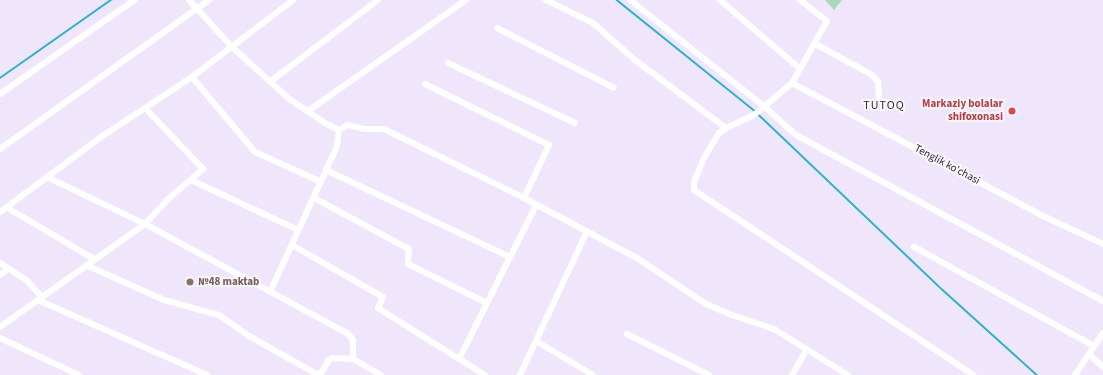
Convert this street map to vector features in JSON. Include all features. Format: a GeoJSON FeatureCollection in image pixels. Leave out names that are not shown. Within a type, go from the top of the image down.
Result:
{"type":"FeatureCollection","features":[{"type":"Feature","properties":{"kind":"street"},"geometry":{"type":"LineString","coordinates":[[0,94],[134,0]]}},
{"type":"Feature","properties":{"kind":"street"},"geometry":{"type":"LineString","coordinates":[[189,0],[232,47],[288,98],[325,123],[339,130]]}},
{"type":"Feature","properties":{"kind":"street"},"geometry":{"type":"LineString","coordinates":[[0,149],[209,0]]}},
{"type":"Feature","properties":{"kind":"street"},"geometry":{"type":"LineString","coordinates":[[0,212],[101,137],[146,109],[192,77],[293,0]]}},
{"type":"Feature","properties":{"kind":"street"},"geometry":{"type":"LineString","coordinates":[[271,81],[378,0]]}},
{"type":"Feature","properties":{"kind":"street"},"geometry":{"type":"LineString","coordinates":[[308,111],[466,0]]}},
{"type":"Feature","properties":{"kind":"street"},"geometry":{"type":"LineString","coordinates":[[546,0],[593,23],[635,60],[726,128]]}},
{"type":"Feature","properties":{"kind":"street"},"geometry":{"type":"LineString","coordinates":[[630,0],[796,135],[1103,301]]}},
{"type":"Feature","properties":{"kind":"street"},"geometry":{"type":"LineString","coordinates":[[720,0],[799,68]]}},
{"type":"Feature","properties":{"kind":"street"},"geometry":{"type":"LineString","coordinates":[[800,0],[828,21],[799,68],[792,83],[754,115],[726,128],[719,133],[703,160],[694,182],[694,190],[973,375]]}},
{"type":"Feature","properties":{"kind":"street"},"geometry":{"type":"LineString","coordinates":[[497,28],[614,88]]}},
{"type":"Feature","properties":{"kind":"street"},"geometry":{"type":"LineString","coordinates":[[814,43],[872,75],[878,82],[880,97]]}},
{"type":"Feature","properties":{"kind":"street"},"geometry":{"type":"LineString","coordinates":[[448,63],[575,123]]}},
{"type":"Feature","properties":{"kind":"street"},"geometry":{"type":"LineString","coordinates":[[192,77],[255,152],[321,182]]}},
{"type":"Feature","properties":{"kind":"street","name":"Tenglik ko'chasi"},"geometry":{"type":"LineString","coordinates":[[792,83],[1043,216],[1103,244]]}},
{"type":"Feature","properties":{"kind":"street"},"geometry":{"type":"LineString","coordinates":[[425,84],[549,145],[524,198]]}},
{"type":"Feature","properties":{"kind":"street"},"geometry":{"type":"LineString","coordinates":[[0,327],[145,224],[168,200],[203,169],[146,109]]}},
{"type":"Feature","properties":{"kind":"street"},"geometry":{"type":"LineString","coordinates":[[339,130],[348,125],[366,129],[384,129],[524,198],[637,258],[706,304],[729,314],[774,329],[848,375]]}},
{"type":"Feature","properties":{"kind":"street"},"geometry":{"type":"LineString","coordinates":[[270,292],[337,146],[339,130]]}},
{"type":"Feature","properties":{"kind":"street"},"geometry":{"type":"LineString","coordinates":[[326,170],[510,257]]}},
{"type":"Feature","properties":{"kind":"street"},"geometry":{"type":"LineString","coordinates":[[47,177],[145,224],[347,333],[353,340],[353,359]]}},
{"type":"Feature","properties":{"kind":"street"},"geometry":{"type":"LineString","coordinates":[[191,180],[298,230]]}},
{"type":"Feature","properties":{"kind":"street"},"geometry":{"type":"LineString","coordinates":[[314,198],[409,249],[408,264],[487,303]]}},
{"type":"Feature","properties":{"kind":"street"},"geometry":{"type":"LineString","coordinates":[[459,359],[536,205]]}},
{"type":"Feature","properties":{"kind":"street"},"geometry":{"type":"LineString","coordinates":[[6,207],[94,259]]}},
{"type":"Feature","properties":{"kind":"street"},"geometry":{"type":"LineString","coordinates":[[520,375],[587,231]]}},
{"type":"Feature","properties":{"kind":"street"},"geometry":{"type":"LineString","coordinates":[[292,245],[383,297],[378,308],[485,375]]}},
{"type":"Feature","properties":{"kind":"street"},"geometry":{"type":"LineString","coordinates":[[914,248],[1094,346]]}},
{"type":"Feature","properties":{"kind":"street"},"geometry":{"type":"LineString","coordinates":[[0,263],[26,280],[40,299],[207,375]]}},
{"type":"Feature","properties":{"kind":"street"},"geometry":{"type":"LineString","coordinates":[[86,265],[164,300],[220,315],[251,337],[315,373],[319,374],[322,372],[328,361],[332,358],[353,359],[381,375]]}},
{"type":"Feature","properties":{"kind":"street"},"geometry":{"type":"LineString","coordinates":[[0,275],[9,268]]}},
{"type":"Feature","properties":{"kind":"street"},"geometry":{"type":"LineString","coordinates":[[1075,375],[1103,333]]}},
{"type":"Feature","properties":{"kind":"street"},"geometry":{"type":"LineString","coordinates":[[628,334],[709,375]]}},
{"type":"Feature","properties":{"kind":"street"},"geometry":{"type":"LineString","coordinates":[[0,338],[79,375]]}},
{"type":"Feature","properties":{"kind":"street"},"geometry":{"type":"LineString","coordinates":[[536,341],[593,375]]}},
{"type":"Feature","properties":{"kind":"street"},"geometry":{"type":"LineString","coordinates":[[792,375],[807,349]]}},
{"type":"Feature","properties":{"kind":"street"},"geometry":{"type":"LineString","coordinates":[[1089,354],[1103,367]]}},
{"type":"Feature","properties":{"kind":"green space"},"geometry":{"type":"Polygon","coordinates":[[[825,0],[842,0],[834,10],[825,0]]]}},
{"type":"Feature","properties":{"kind":"waterway"},"geometry":{"type":"LineString","coordinates":[[0,78],[111,0]]}},
{"type":"Feature","properties":{"kind":"waterway"},"geometry":{"type":"LineString","coordinates":[[617,0],[755,111]]}},
{"type":"Feature","properties":{"kind":"waterway"},"geometry":{"type":"LineString","coordinates":[[758,114],[943,290],[1037,375]]}},
{"type":"Feature","properties":{"kind":"place","name":"Markaziy bolalar shifoxonasi"},"geometry":{"type":"Point","coordinates":[1012,111]}},
{"type":"Feature","properties":{"kind":"place","name":"№48 maktab"},"geometry":{"type":"Point","coordinates":[190,282]}},
{"type":"Feature","properties":{"kind":"district","name":"TUTOQ"},"geometry":{"type":"Point","coordinates":[884,106]}}]}
